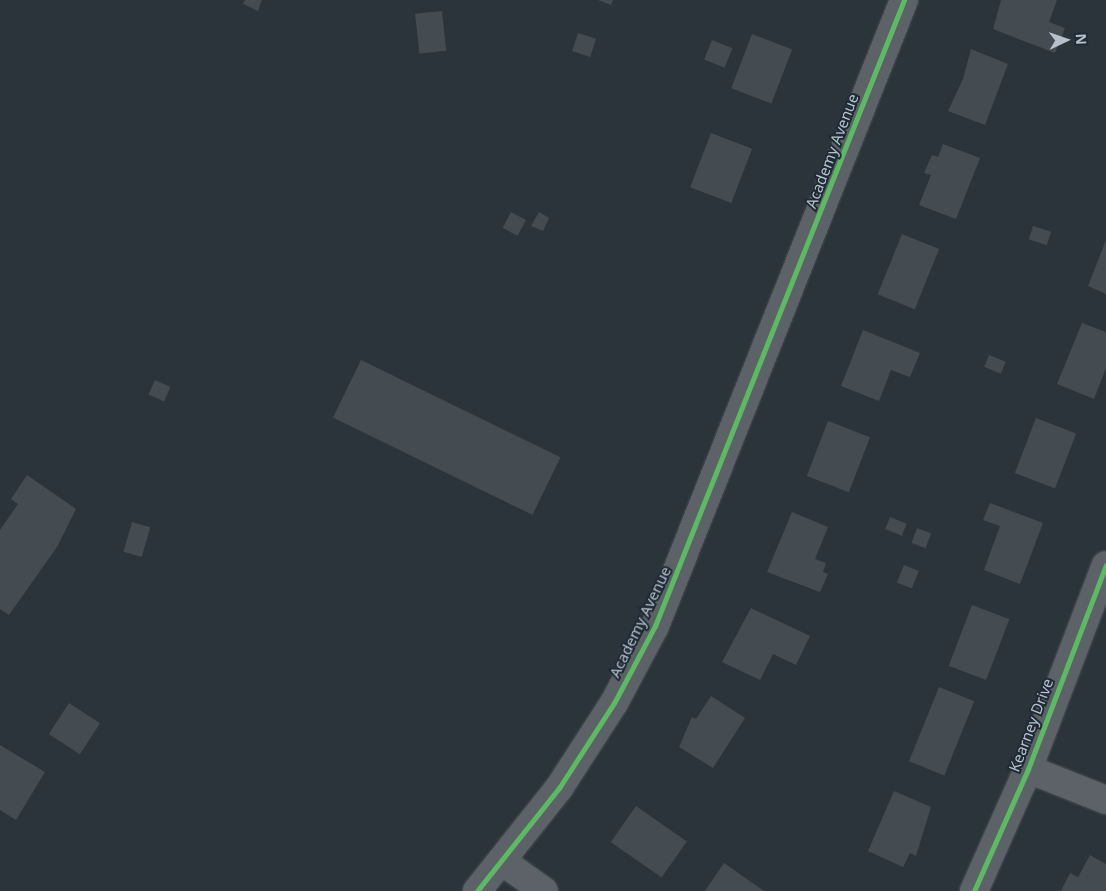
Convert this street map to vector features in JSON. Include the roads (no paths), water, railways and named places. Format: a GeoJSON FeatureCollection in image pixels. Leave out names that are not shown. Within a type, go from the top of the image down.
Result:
{"type":"FeatureCollection","features":[{"type":"Feature","properties":{"kind":"street","name":"Academy Avenue"},"geometry":{"type":"LineString","coordinates":[[477,891],[503,862],[559,788],[614,703],[655,626],[904,0]]}},
{"type":"Feature","properties":{"kind":"street","name":"Kearney Drive"},"geometry":{"type":"LineString","coordinates":[[974,891],[1028,769],[1106,565]]}},
{"type":"Feature","properties":{"kind":"street"},"geometry":{"type":"LineString","coordinates":[[1028,769],[1106,800]]}},
{"type":"Feature","properties":{"kind":"street"},"geometry":{"type":"LineString","coordinates":[[503,862],[544,891]]}}]}
